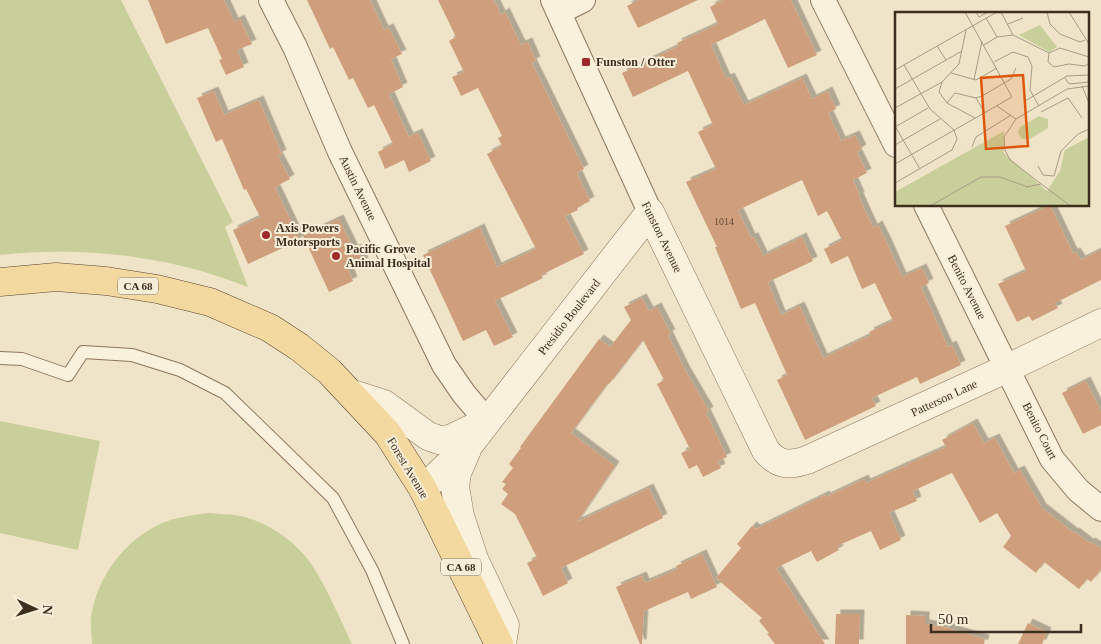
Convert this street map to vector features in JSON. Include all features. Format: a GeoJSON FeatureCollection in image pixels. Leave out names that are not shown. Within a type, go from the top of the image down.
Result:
{"type":"FeatureCollection","features":[{"type":"Feature","properties":{"kind":"main road","name":"Forest Avenue"},"geometry":{"type":"LineString","coordinates":[[0,282],[56,277],[106,281],[157,289],[210,302],[270,328],[299,347],[329,371],[388,434],[423,489],[500,644]]}},
{"type":"Feature","properties":{"kind":"street","name":"Austin Avenue"},"geometry":{"type":"LineString","coordinates":[[271,0],[295,48],[340,152],[444,365],[464,394],[487,421]]}},
{"type":"Feature","properties":{"kind":"street"},"geometry":{"type":"LineString","coordinates":[[556,6],[582,0]]}},
{"type":"Feature","properties":{"kind":"street"},"geometry":{"type":"LineString","coordinates":[[823,0],[895,143]]}},
{"type":"Feature","properties":{"kind":"street","name":"Funston Avenue"},"geometry":{"type":"LineString","coordinates":[[556,6],[650,212],[766,451],[777,461],[784,463]]}},
{"type":"Feature","properties":{"kind":"street","name":"Benito Avenue"},"geometry":{"type":"LineString","coordinates":[[927,206],[1008,368]]}},
{"type":"Feature","properties":{"kind":"street","name":"Presidio Boulevard"},"geometry":{"type":"LineString","coordinates":[[423,489],[469,445],[650,212]]}},
{"type":"Feature","properties":{"kind":"street","name":"Patterson Lane"},"geometry":{"type":"LineString","coordinates":[[784,463],[807,460],[1008,368],[1101,323]]}},
{"type":"Feature","properties":{"kind":"street","name":"Benito Court"},"geometry":{"type":"LineString","coordinates":[[1008,368],[1052,459],[1078,490],[1101,509]]}},
{"type":"Feature","properties":{"kind":"street","name":"Presidio Boulevard"},"geometry":{"type":"LineString","coordinates":[[350,393],[384,404],[428,436],[439,440],[450,439],[487,421]]}},
{"type":"Feature","properties":{"kind":"street"},"geometry":{"type":"LineString","coordinates":[[469,445],[456,473],[455,487],[460,516],[474,559],[505,625],[500,644]]}},
{"type":"Feature","properties":{"kind":"lane"},"geometry":{"type":"LineString","coordinates":[[0,358],[22,359],[68,375],[83,352],[132,355],[180,370],[225,393],[333,498],[372,570],[403,644]]}},
{"type":"Feature","properties":{"kind":"green space"},"geometry":{"type":"Polygon","coordinates":[[[0,0],[121,0],[233,222],[225,227],[248,287],[190,268],[143,258],[72,252],[0,255],[0,0]]]}},
{"type":"Feature","properties":{"kind":"green space"},"geometry":{"type":"Polygon","coordinates":[[[0,421],[100,441],[78,550],[0,533],[0,421]]]}},
{"type":"Feature","properties":{"kind":"green space"},"geometry":{"type":"Polygon","coordinates":[[[209,513],[240,516],[261,523],[280,534],[298,548],[318,574],[352,644],[92,644],[91,620],[94,602],[106,574],[124,550],[147,531],[160,524],[178,518],[209,513]]]}},
{"type":"Feature","properties":{"kind":"building"},"geometry":{"type":"Polygon","coordinates":[[[148,0],[224,0],[234,22],[240,19],[252,44],[237,50],[244,67],[226,75],[219,60],[222,59],[208,28],[166,44],[148,0]]]}},
{"type":"Feature","properties":{"kind":"building"},"geometry":{"type":"Polygon","coordinates":[[[307,0],[370,0],[384,30],[389,28],[402,54],[391,59],[403,87],[389,94],[409,137],[418,133],[431,161],[409,172],[404,160],[385,169],[378,152],[393,144],[374,105],[368,108],[353,78],[349,80],[333,47],[330,49],[307,0]]]}},
{"type":"Feature","properties":{"kind":"building"},"geometry":{"type":"Polygon","coordinates":[[[438,0],[494,0],[501,15],[505,12],[521,45],[528,42],[536,61],[532,63],[584,169],[577,173],[590,201],[577,208],[578,210],[565,216],[584,254],[541,275],[543,278],[495,301],[513,337],[494,346],[486,330],[463,341],[423,255],[480,228],[497,267],[536,249],[487,154],[502,146],[498,138],[502,136],[478,88],[461,96],[452,77],[464,72],[449,41],[456,37],[438,0]]]}},
{"type":"Feature","properties":{"kind":"building"},"geometry":{"type":"Polygon","coordinates":[[[639,0],[698,0],[638,28],[627,6],[639,0]]]}},
{"type":"Feature","properties":{"kind":"building"},"geometry":{"type":"Polygon","coordinates":[[[723,0],[791,0],[817,55],[788,68],[765,19],[711,45],[726,79],[730,77],[744,105],[802,78],[812,99],[828,91],[836,109],[828,113],[841,141],[855,135],[862,149],[857,152],[867,173],[853,180],[873,228],[878,225],[902,277],[922,268],[929,283],[921,287],[948,347],[952,345],[961,365],[920,384],[917,377],[872,398],[876,406],[805,440],[777,380],[787,375],[755,303],[741,309],[715,247],[717,247],[686,182],[716,169],[698,132],[713,125],[688,71],[633,97],[622,73],[679,46],[677,43],[718,24],[710,7],[723,0]],[[802,180],[738,210],[751,238],[754,237],[763,256],[802,237],[813,261],[768,282],[781,315],[800,306],[823,358],[871,335],[869,332],[893,321],[875,283],[862,289],[848,256],[831,264],[824,249],[842,240],[827,211],[818,216],[802,180]]]}},
{"type":"Feature","properties":{"kind":"building"},"geometry":{"type":"Polygon","coordinates":[[[214,91],[224,115],[259,100],[282,154],[278,156],[290,179],[275,187],[300,240],[248,264],[233,230],[260,217],[246,189],[244,190],[222,139],[216,142],[197,98],[214,91]]]}},
{"type":"Feature","properties":{"kind":"building"},"geometry":{"type":"Polygon","coordinates":[[[1050,206],[1073,253],[1076,252],[1081,260],[1101,250],[1101,280],[1055,303],[1058,308],[1032,321],[1029,316],[1017,322],[998,284],[1026,271],[1005,226],[1050,206]]]}},
{"type":"Feature","properties":{"kind":"building","name":"Pacific Grove Animal Hospital"},"geometry":{"type":"Polygon","coordinates":[[[339,219],[354,250],[357,248],[364,262],[348,269],[353,281],[329,292],[303,236],[339,219]]]}},
{"type":"Feature","properties":{"kind":"building"},"geometry":{"type":"Polygon","coordinates":[[[642,298],[649,311],[657,307],[671,334],[668,335],[685,370],[709,411],[706,413],[727,457],[718,461],[721,468],[703,477],[697,465],[689,469],[681,453],[690,449],[657,384],[664,380],[643,340],[571,433],[615,466],[577,522],[649,488],[663,518],[561,568],[568,583],[543,596],[527,563],[537,558],[515,514],[501,504],[508,494],[502,489],[506,484],[502,482],[513,468],[509,464],[520,447],[599,339],[610,347],[631,320],[624,307],[642,298]]]}},
{"type":"Feature","properties":{"kind":"building"},"geometry":{"type":"Polygon","coordinates":[[[1086,381],[1101,412],[1101,425],[1083,434],[1062,393],[1086,381]]]}},
{"type":"Feature","properties":{"kind":"building"},"geometry":{"type":"Polygon","coordinates":[[[973,423],[984,443],[995,438],[1014,473],[1020,470],[1042,508],[1074,533],[1101,549],[1101,569],[1091,582],[1087,579],[1079,589],[1044,562],[1036,573],[1003,547],[1011,536],[997,513],[980,523],[952,473],[913,491],[917,501],[889,513],[901,540],[880,550],[871,531],[837,546],[839,550],[817,562],[811,551],[776,568],[825,644],[775,644],[759,621],[762,618],[716,578],[741,548],[737,544],[752,526],[756,529],[825,495],[826,497],[864,479],[866,483],[946,447],[942,440],[973,423]]]}},
{"type":"Feature","properties":{"kind":"building"},"geometry":{"type":"Polygon","coordinates":[[[702,554],[717,587],[691,599],[688,592],[644,611],[642,644],[640,644],[616,587],[642,576],[645,583],[678,569],[676,566],[702,554]]]}},
{"type":"Feature","properties":{"kind":"building"},"geometry":{"type":"Polygon","coordinates":[[[836,614],[860,614],[859,644],[835,644],[836,614]]]}},
{"type":"Feature","properties":{"kind":"building"},"geometry":{"type":"Polygon","coordinates":[[[906,615],[925,616],[925,624],[950,628],[985,639],[984,644],[906,644],[906,615]]]}},
{"type":"Feature","properties":{"kind":"building"},"geometry":{"type":"Polygon","coordinates":[[[1028,623],[1047,632],[1042,644],[1018,644],[1028,623]]]}},
{"type":"Feature","properties":{"kind":"place","name":"Funston / Otter"},"geometry":{"type":"Point","coordinates":[586,62]}},
{"type":"Feature","properties":{"kind":"place","name":"Axis Powers Motorsports"},"geometry":{"type":"Point","coordinates":[266,235]}},
{"type":"Feature","properties":{"kind":"place","name":"Pacific Grove Animal Hospital"},"geometry":{"type":"Point","coordinates":[336,256]}}]}
